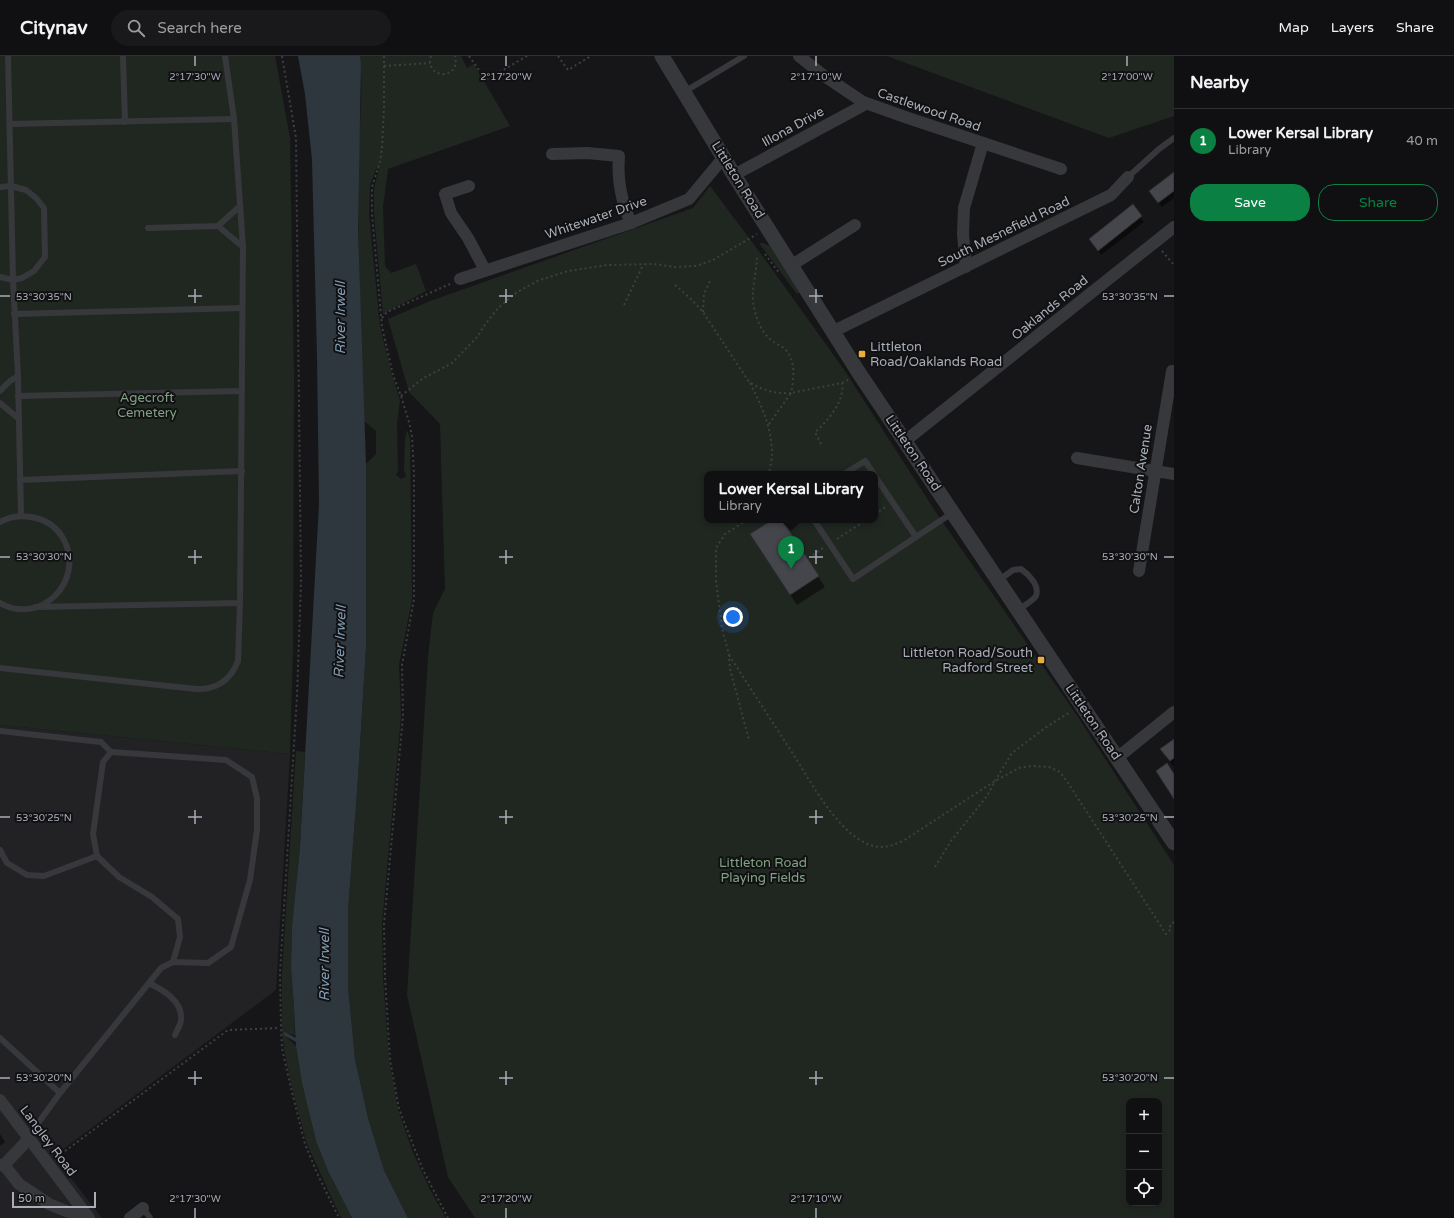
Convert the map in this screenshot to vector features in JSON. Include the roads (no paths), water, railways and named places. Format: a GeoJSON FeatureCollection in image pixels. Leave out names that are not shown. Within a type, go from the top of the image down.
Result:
{"type":"FeatureCollection","features":[{"type":"Feature","properties":{"kind":"street","name":"Littleton Road"},"geometry":{"type":"LineString","coordinates":[[662,56],[832,332],[1174,843]]}},
{"type":"Feature","properties":{"kind":"street","name":"Castlewood Road"},"geometry":{"type":"LineString","coordinates":[[799,56],[823,75],[864,102],[1061,169]]}},
{"type":"Feature","properties":{"kind":"street","name":"Illona Drive"},"geometry":{"type":"LineString","coordinates":[[734,175],[862,106],[864,102]]}},
{"type":"Feature","properties":{"kind":"street"},"geometry":{"type":"LineString","coordinates":[[966,266],[962,234],[964,208],[983,143]]}},
{"type":"Feature","properties":{"kind":"street"},"geometry":{"type":"LineString","coordinates":[[552,154],[587,153],[619,156],[618,178],[622,201],[631,223]]}},
{"type":"Feature","properties":{"kind":"street","name":"Whitewater Drive"},"geometry":{"type":"LineString","coordinates":[[460,279],[631,223],[690,199],[724,157]]}},
{"type":"Feature","properties":{"kind":"street","name":"South Mesnefield Road"},"geometry":{"type":"LineString","coordinates":[[832,332],[1111,195],[1128,177]]}},
{"type":"Feature","properties":{"kind":"street"},"geometry":{"type":"LineString","coordinates":[[469,186],[445,194],[451,212],[468,238],[485,270]]}},
{"type":"Feature","properties":{"kind":"street"},"geometry":{"type":"LineString","coordinates":[[792,265],[855,225]]}},
{"type":"Feature","properties":{"kind":"street","name":"Oaklands Road"},"geometry":{"type":"LineString","coordinates":[[905,441],[1174,227]]}},
{"type":"Feature","properties":{"kind":"street","name":"Calton Avenue"},"geometry":{"type":"LineString","coordinates":[[1139,571],[1172,371]]}},
{"type":"Feature","properties":{"kind":"street"},"geometry":{"type":"LineString","coordinates":[[1077,458],[1174,474]]}},
{"type":"Feature","properties":{"kind":"street"},"geometry":{"type":"LineString","coordinates":[[1117,758],[1174,712]]}},
{"type":"Feature","properties":{"kind":"street","name":"Langley Road"},"geometry":{"type":"LineString","coordinates":[[0,1100],[89,1218]]}},
{"type":"Feature","properties":{"kind":"street"},"geometry":{"type":"LineString","coordinates":[[28,1137],[2,1165],[19,1184],[49,1204],[83,1218]]}},
{"type":"Feature","properties":{"kind":"street"},"geometry":{"type":"LineString","coordinates":[[130,1218],[143,1208]]}},
{"type":"Feature","properties":{"kind":"lane"},"geometry":{"type":"LineString","coordinates":[[8,56],[13,280],[18,376],[21,516]]}},
{"type":"Feature","properties":{"kind":"lane"},"geometry":{"type":"LineString","coordinates":[[123,56],[125,122]]}},
{"type":"Feature","properties":{"kind":"lane"},"geometry":{"type":"LineString","coordinates":[[0,668],[196,689],[216,686],[227,678],[238,661],[242,471],[243,247],[234,119],[225,56]]}},
{"type":"Feature","properties":{"kind":"lane"},"geometry":{"type":"LineString","coordinates":[[684,92],[744,56]]}},
{"type":"Feature","properties":{"kind":"lane"},"geometry":{"type":"LineString","coordinates":[[10,124],[234,119]]}},
{"type":"Feature","properties":{"kind":"lane","name":"South Mesnefield Road"},"geometry":{"type":"LineString","coordinates":[[1128,177],[1159,149],[1174,138]]}},
{"type":"Feature","properties":{"kind":"lane"},"geometry":{"type":"LineString","coordinates":[[0,187],[11,186],[20,188],[32,194],[44,208],[45,257],[34,271],[22,278],[13,280],[0,277]]}},
{"type":"Feature","properties":{"kind":"lane"},"geometry":{"type":"LineString","coordinates":[[148,228],[218,226],[240,206]]}},
{"type":"Feature","properties":{"kind":"lane"},"geometry":{"type":"LineString","coordinates":[[218,226],[243,247]]}},
{"type":"Feature","properties":{"kind":"lane"},"geometry":{"type":"LineString","coordinates":[[14,314],[242,308]]}},
{"type":"Feature","properties":{"kind":"lane"},"geometry":{"type":"LineString","coordinates":[[0,391],[10,381],[18,376]]}},
{"type":"Feature","properties":{"kind":"lane"},"geometry":{"type":"LineString","coordinates":[[18,396],[242,392]]}},
{"type":"Feature","properties":{"kind":"lane"},"geometry":{"type":"LineString","coordinates":[[0,403],[19,419]]}},
{"type":"Feature","properties":{"kind":"lane"},"geometry":{"type":"LineString","coordinates":[[848,471],[865,460],[872,471]]}},
{"type":"Feature","properties":{"kind":"lane"},"geometry":{"type":"LineString","coordinates":[[20,480],[242,471]]}},
{"type":"Feature","properties":{"kind":"lane"},"geometry":{"type":"LineString","coordinates":[[878,481],[916,537]]}},
{"type":"Feature","properties":{"kind":"lane"},"geometry":{"type":"LineString","coordinates":[[816,523],[853,579],[953,512]]}},
{"type":"Feature","properties":{"kind":"lane"},"geometry":{"type":"LineString","coordinates":[[0,522],[12,517],[21,516],[40,519],[56,530],[67,546],[69,555],[68,574],[65,583],[53,598],[36,607]]}},
{"type":"Feature","properties":{"kind":"lane"},"geometry":{"type":"LineString","coordinates":[[999,580],[1013,570],[1021,569],[1031,578],[1036,590],[1036,595],[1034,599],[1018,610]]}},
{"type":"Feature","properties":{"kind":"lane"},"geometry":{"type":"LineString","coordinates":[[1,604],[20,609],[36,607],[240,603]]}},
{"type":"Feature","properties":{"kind":"lane"},"geometry":{"type":"LineString","coordinates":[[0,731],[101,742],[111,752],[226,760],[252,777],[257,798],[257,830],[250,880],[231,947],[208,963],[174,962],[161,968],[60,1093],[28,1137]]}},
{"type":"Feature","properties":{"kind":"lane"},"geometry":{"type":"LineString","coordinates":[[111,752],[103,762],[92,834],[97,856],[120,877],[152,897],[178,919],[180,937],[174,962]]}},
{"type":"Feature","properties":{"kind":"lane"},"geometry":{"type":"LineString","coordinates":[[0,850],[7,863],[27,875],[39,876],[44,876],[97,856]]}},
{"type":"Feature","properties":{"kind":"lane"},"geometry":{"type":"LineString","coordinates":[[149,983],[167,992],[179,1007],[181,1020],[175,1035]]}},
{"type":"Feature","properties":{"kind":"lane"},"geometry":{"type":"LineString","coordinates":[[0,1038],[60,1093]]}},
{"type":"Feature","properties":{"kind":"lane"},"geometry":{"type":"LineString","coordinates":[[143,1208],[150,1218]]}},
{"type":"Feature","properties":{"kind":"water","name":"River Irwell"},"geometry":{"type":"Polygon","coordinates":[[[298,56],[360,56],[361,64],[358,229],[366,464],[366,647],[348,911],[348,986],[355,1059],[368,1118],[384,1170],[408,1218],[352,1218],[328,1171],[316,1141],[302,1083],[296,1046],[291,967],[292,926],[300,847],[319,504],[312,160],[305,94],[298,56]]]}},
{"type":"Feature","properties":{"kind":"waterway"},"geometry":{"type":"LineString","coordinates":[[285,1034],[298,1041]]}},
{"type":"Feature","properties":{"kind":"place","name":"Littleton Road/Oaklands Road"},"geometry":{"type":"Point","coordinates":[862,354]}},
{"type":"Feature","properties":{"kind":"place","name":"Lower Kersal Library"},"geometry":{"type":"Point","coordinates":[791,569]}},
{"type":"Feature","properties":{"kind":"place","name":"Littleton Road/South Radford Street"},"geometry":{"type":"Point","coordinates":[1041,660]}},
{"type":"Feature","properties":{"kind":"park label","name":"Agecroft Cemetery"},"geometry":{"type":"Point","coordinates":[147,406]}},
{"type":"Feature","properties":{"kind":"park label","name":"Littleton Road Playing Fields"},"geometry":{"type":"Point","coordinates":[763,870]}}]}
